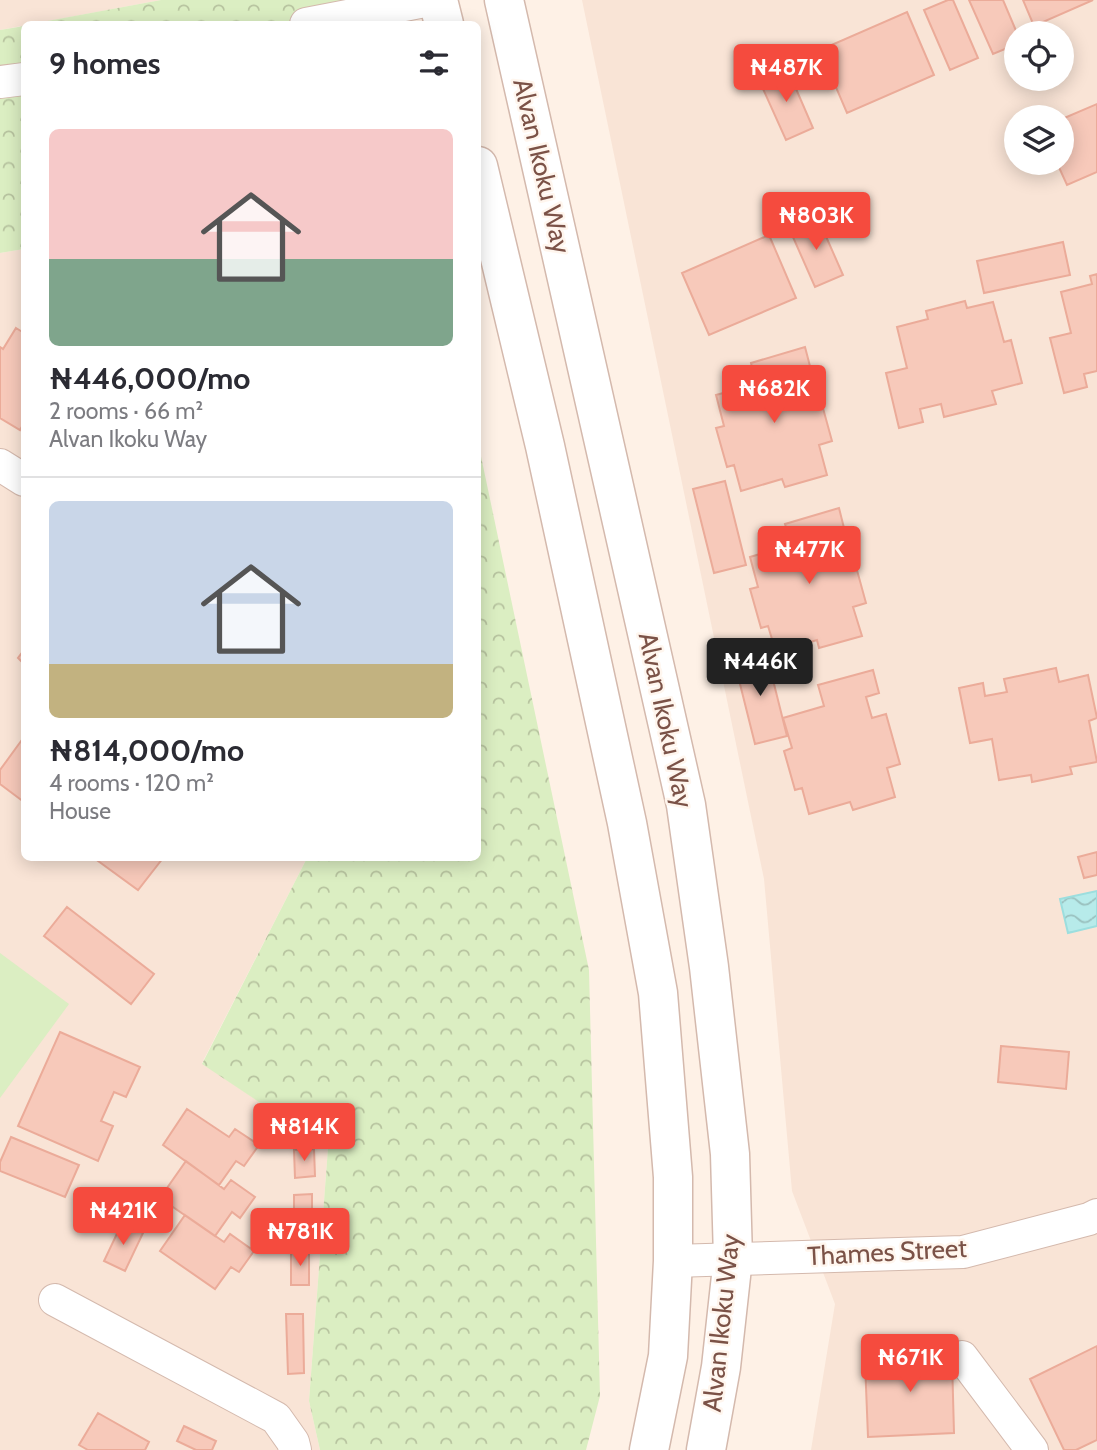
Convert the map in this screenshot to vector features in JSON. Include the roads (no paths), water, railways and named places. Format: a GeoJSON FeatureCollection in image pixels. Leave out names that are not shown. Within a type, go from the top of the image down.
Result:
{"type":"FeatureCollection","features":[{"type":"Feature","properties":{"kind":"street"},"geometry":{"type":"LineString","coordinates":[[322,21],[430,0]]}},
{"type":"Feature","properties":{"kind":"street"},"geometry":{"type":"LineString","coordinates":[[438,0],[443,21]]}},
{"type":"Feature","properties":{"kind":"street","name":"Alvan Ikoku Way"},"geometry":{"type":"LineString","coordinates":[[504,0],[686,805],[709,967],[730,1154],[733,1258],[721,1367],[706,1450]]}},
{"type":"Feature","properties":{"kind":"street"},"geometry":{"type":"LineString","coordinates":[[0,82],[21,79]]}},
{"type":"Feature","properties":{"kind":"street","name":"Alvan Ikoku Way"},"geometry":{"type":"LineString","coordinates":[[481,179],[545,446],[630,836],[658,993],[673,1177],[673,1261],[668,1356],[649,1450]]}},
{"type":"Feature","properties":{"kind":"street"},"geometry":{"type":"LineString","coordinates":[[0,465],[21,478]]}},
{"type":"Feature","properties":{"kind":"street","name":"Thames Street"},"geometry":{"type":"LineString","coordinates":[[673,1261],[963,1252],[1097,1215]]}},
{"type":"Feature","properties":{"kind":"street"},"geometry":{"type":"LineString","coordinates":[[55,1300],[276,1418],[293,1441],[295,1450]]}},
{"type":"Feature","properties":{"kind":"street"},"geometry":{"type":"LineString","coordinates":[[962,1357],[1032,1450]]}},
{"type":"Feature","properties":{"kind":"water"},"geometry":{"type":"Polygon","coordinates":[[[1097,891],[1097,926],[1068,933],[1060,899],[1097,891]]]}}]}
